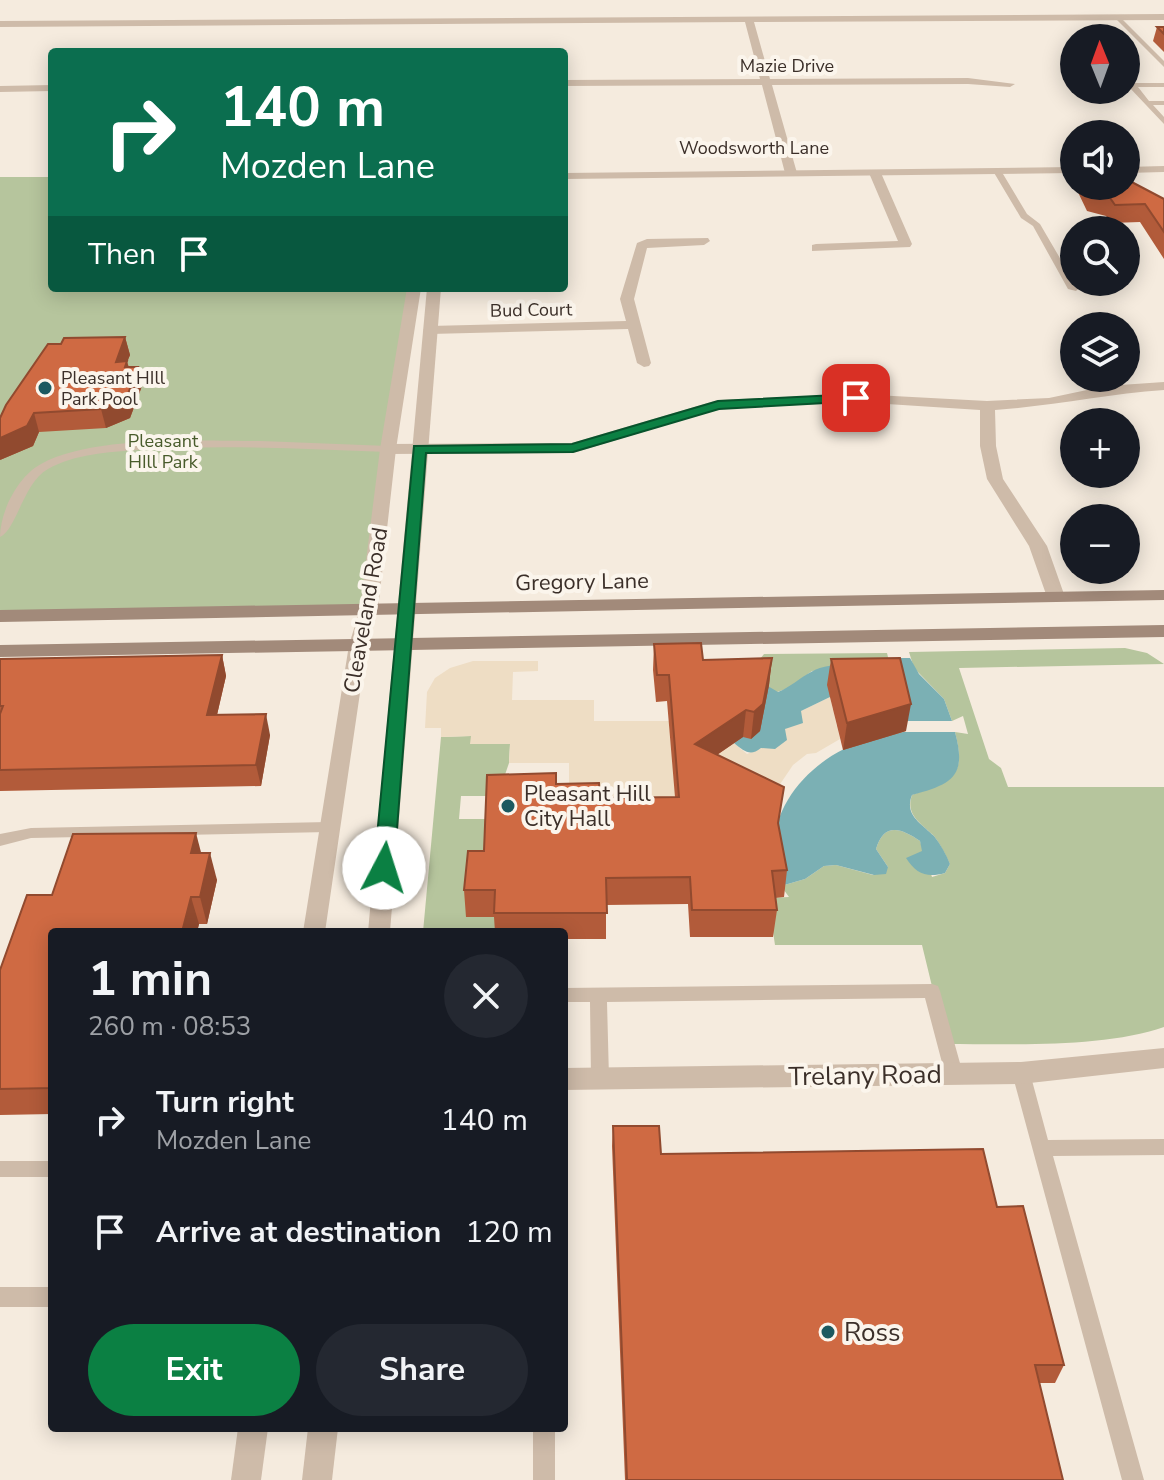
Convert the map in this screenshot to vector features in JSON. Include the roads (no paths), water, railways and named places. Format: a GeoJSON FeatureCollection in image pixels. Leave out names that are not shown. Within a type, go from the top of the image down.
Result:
{"type":"FeatureCollection","features":[{"type":"Feature","properties":{"kind":"main road","name":"Gregory Lane"},"geometry":{"type":"LineString","coordinates":[[0,616],[1164,595]]}},
{"type":"Feature","properties":{"kind":"main road"},"geometry":{"type":"LineString","coordinates":[[0,651],[1164,631]]}},
{"type":"Feature","properties":{"kind":"street"},"geometry":{"type":"LineString","coordinates":[[0,24],[1118,18],[1158,15]]}},
{"type":"Feature","properties":{"kind":"street"},"geometry":{"type":"LineString","coordinates":[[749,20],[790,169]]}},
{"type":"Feature","properties":{"kind":"street","name":"Mazie Drive"},"geometry":{"type":"LineString","coordinates":[[568,83],[968,81],[1010,84]]}},
{"type":"Feature","properties":{"kind":"street"},"geometry":{"type":"LineString","coordinates":[[0,89],[48,88]]}},
{"type":"Feature","properties":{"kind":"street","name":"Woodsworth Lane"},"geometry":{"type":"LineString","coordinates":[[568,167],[1060,170]]}},
{"type":"Feature","properties":{"kind":"street","name":"Woodsworth Lane"},"geometry":{"type":"LineString","coordinates":[[568,176],[790,169],[875,173],[943,171]]}},
{"type":"Feature","properties":{"kind":"street"},"geometry":{"type":"LineString","coordinates":[[1140,170],[1164,169]]}},
{"type":"Feature","properties":{"kind":"street"},"geometry":{"type":"LineString","coordinates":[[816,248],[906,244],[875,173]]}},
{"type":"Feature","properties":{"kind":"street"},"geometry":{"type":"LineString","coordinates":[[644,363],[627,299],[641,246],[647,243],[704,241]]}},
{"type":"Feature","properties":{"kind":"street","name":"Cleaveland Road"},"geometry":{"type":"LineString","coordinates":[[315,928],[358,645],[369,609],[388,449],[413,292]]}},
{"type":"Feature","properties":{"kind":"street","name":"Cleaveland Road"},"geometry":{"type":"LineString","coordinates":[[379,928],[434,292]]}},
{"type":"Feature","properties":{"kind":"street","name":"Bud Court"},"geometry":{"type":"LineString","coordinates":[[430,330],[632,325]]}},
{"type":"Feature","properties":{"kind":"street"},"geometry":{"type":"LineString","coordinates":[[388,449],[573,448],[718,405],[856,398],[987,406],[1049,402],[1106,390],[1164,386]]}},
{"type":"Feature","properties":{"kind":"street"},"geometry":{"type":"LineString","coordinates":[[987,406],[988,446],[995,479],[1038,546],[1056,597]]}},
{"type":"Feature","properties":{"kind":"street","name":"Trelany Road"},"geometry":{"type":"LineString","coordinates":[[568,1079],[1021,1073],[1164,1058]]}},
{"type":"Feature","properties":{"kind":"street"},"geometry":{"type":"LineString","coordinates":[[246,1480],[252,1432]]}},
{"type":"Feature","properties":{"kind":"street"},"geometry":{"type":"LineString","coordinates":[[317,1480],[323,1432]]}},
{"type":"Feature","properties":{"kind":"lane"},"geometry":{"type":"LineString","coordinates":[[1118,18],[1164,65]]}},
{"type":"Feature","properties":{"kind":"lane"},"geometry":{"type":"LineString","coordinates":[[1164,85],[1132,85],[1164,122]]}},
{"type":"Feature","properties":{"kind":"lane"},"geometry":{"type":"LineString","coordinates":[[1147,103],[1164,103]]}},
{"type":"Feature","properties":{"kind":"lane"},"geometry":{"type":"LineString","coordinates":[[997,171],[1024,216],[1036,224],[1060,266]]}},
{"type":"Feature","properties":{"kind":"lane"},"geometry":{"type":"LineString","coordinates":[[0,533],[26,486],[42,467],[61,457],[109,448],[149,446],[388,449]]}},
{"type":"Feature","properties":{"kind":"lane"},"geometry":{"type":"LineString","coordinates":[[0,840],[31,833],[329,827]]}},
{"type":"Feature","properties":{"kind":"lane"},"geometry":{"type":"LineString","coordinates":[[568,995],[932,991],[954,1074]]}},
{"type":"Feature","properties":{"kind":"lane"},"geometry":{"type":"LineString","coordinates":[[598,995],[600,1078]]}},
{"type":"Feature","properties":{"kind":"lane"},"geometry":{"type":"LineString","coordinates":[[1021,1073],[1133,1480]]}},
{"type":"Feature","properties":{"kind":"lane"},"geometry":{"type":"LineString","coordinates":[[1042,1148],[1164,1147]]}},
{"type":"Feature","properties":{"kind":"lane"},"geometry":{"type":"LineString","coordinates":[[0,1169],[48,1169]]}},
{"type":"Feature","properties":{"kind":"lane"},"geometry":{"type":"LineString","coordinates":[[0,1297],[48,1297]]}},
{"type":"Feature","properties":{"kind":"lane"},"geometry":{"type":"LineString","coordinates":[[544,1432],[544,1480]]}},
{"type":"Feature","properties":{"kind":"water"},"geometry":{"type":"Polygon","coordinates":[[[890,658],[910,658],[919,674],[944,699],[952,721],[903,721],[830,697],[801,711],[803,723],[785,729],[787,740],[775,749],[761,748],[750,752],[734,743],[766,685],[778,692],[819,668],[890,665],[890,658]]]}},
{"type":"Feature","properties":{"kind":"water"},"geometry":{"type":"Polygon","coordinates":[[[903,732],[955,732],[959,759],[953,776],[938,787],[912,795],[910,802],[915,818],[934,836],[947,857],[950,864],[945,873],[927,875],[914,868],[906,858],[922,851],[920,841],[894,830],[888,831],[879,840],[876,849],[888,867],[886,874],[874,875],[836,865],[824,866],[805,879],[781,886],[774,850],[775,834],[779,818],[794,790],[817,767],[844,749],[903,732]]]}},
{"type":"Feature","properties":{"kind":"place","name":"Pleasant HIll Park Pool"},"geometry":{"type":"Point","coordinates":[45,388]}},
{"type":"Feature","properties":{"kind":"place","name":"Pleasant Hill City Hall"},"geometry":{"type":"Point","coordinates":[508,806]}},
{"type":"Feature","properties":{"kind":"place","name":"Ross"},"geometry":{"type":"Point","coordinates":[828,1332]}},
{"type":"Feature","properties":{"kind":"park label","name":"Pleasant HIll Park"},"geometry":{"type":"Point","coordinates":[163,451]}}]}
